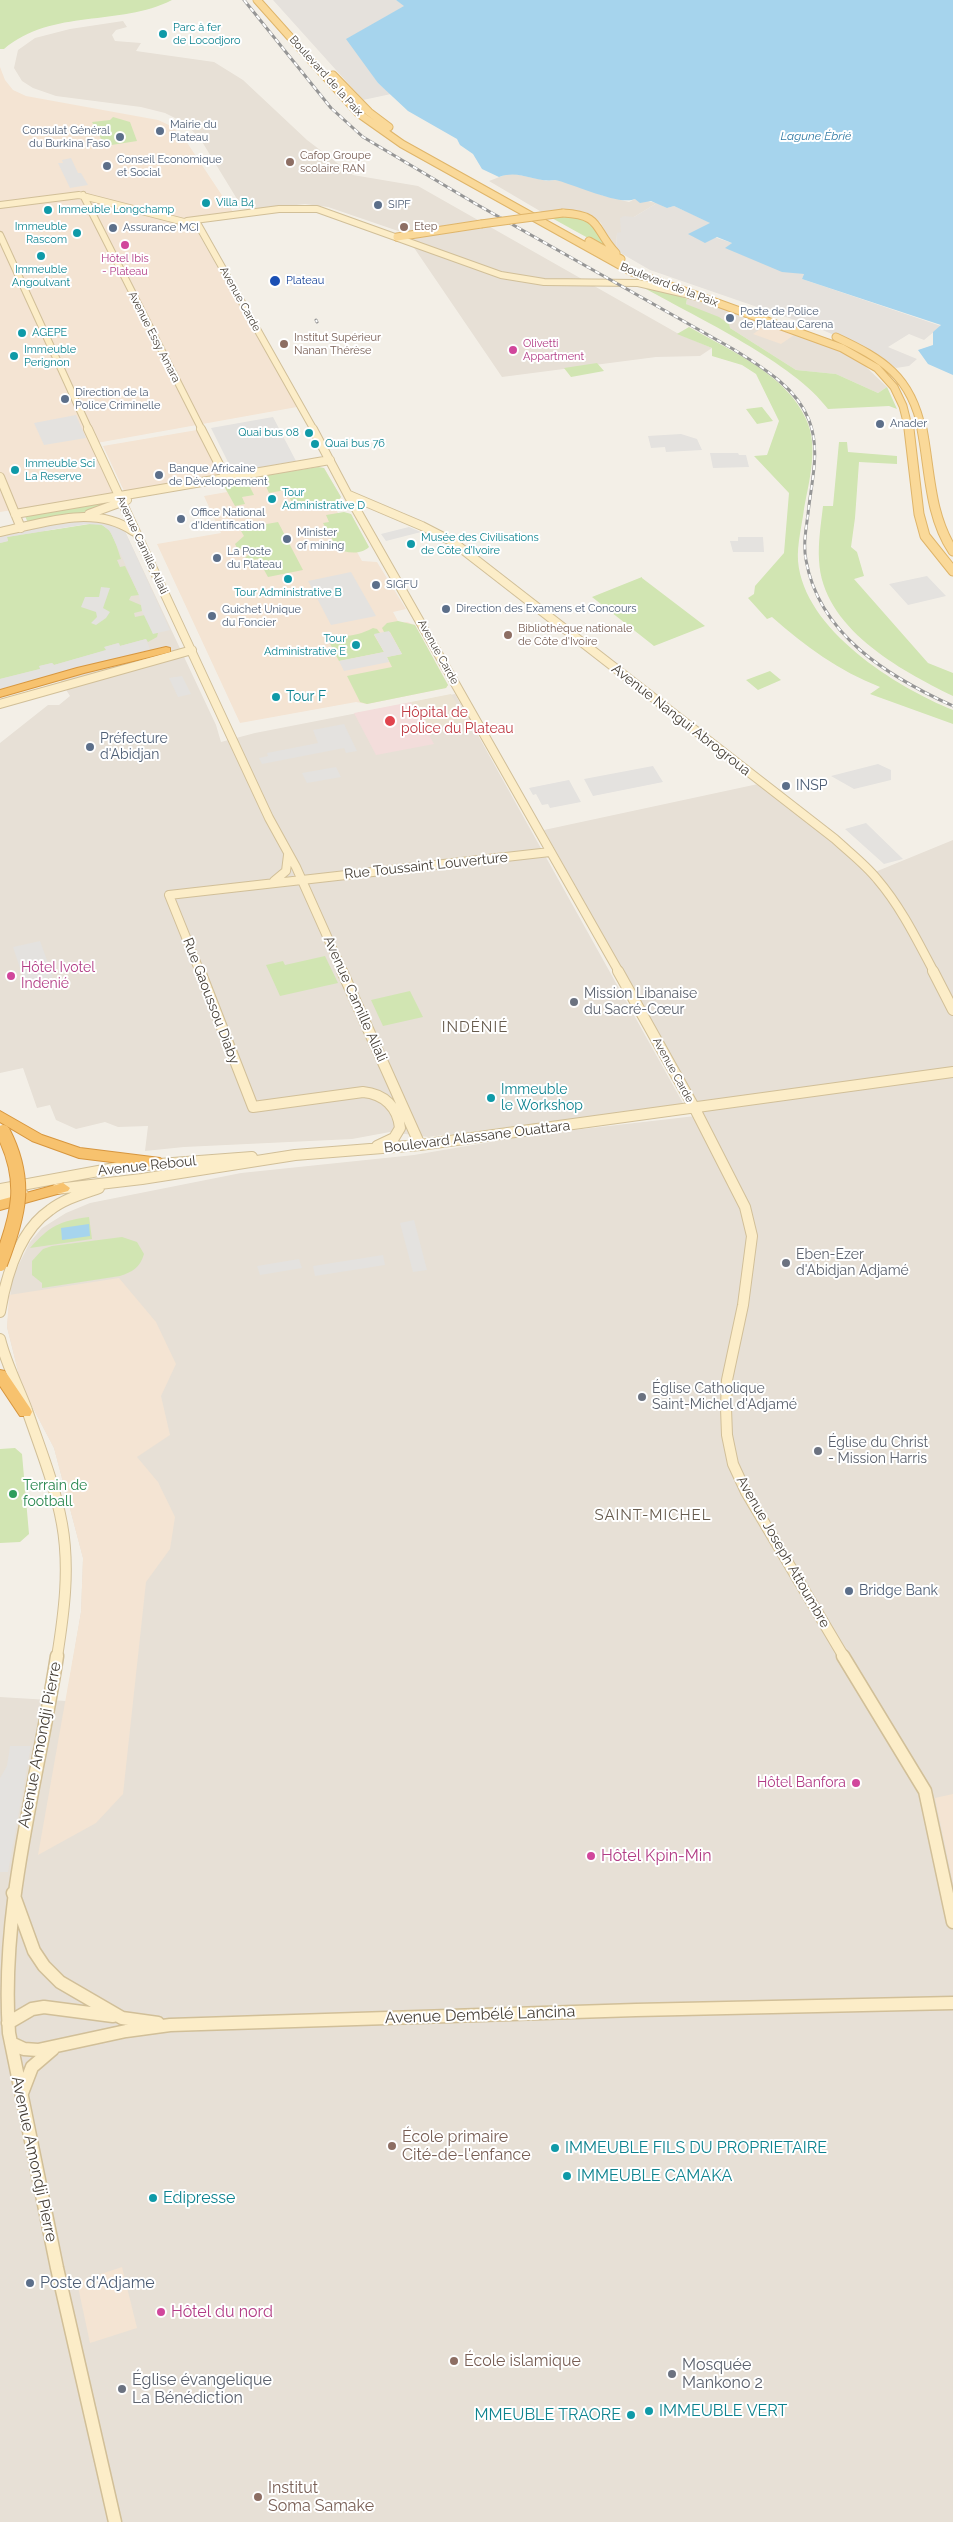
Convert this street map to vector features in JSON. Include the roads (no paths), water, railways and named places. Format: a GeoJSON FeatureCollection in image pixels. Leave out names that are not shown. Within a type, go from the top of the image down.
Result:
{"type":"FeatureCollection","features":[{"type":"Feature","properties":{"kind":"highway"},"geometry":{"type":"LineString","coordinates":[[0,694],[81,670],[166,650]]}},
{"type":"Feature","properties":{"kind":"highway"},"geometry":{"type":"LineString","coordinates":[[0,1116],[37,1138],[79,1153],[160,1163]]}},
{"type":"Feature","properties":{"kind":"highway"},"geometry":{"type":"LineString","coordinates":[[0,1264],[17,1215],[20,1193],[17,1162],[1,1130]]}},
{"type":"Feature","properties":{"kind":"highway"},"geometry":{"type":"LineString","coordinates":[[0,1205],[63,1188]]}},
{"type":"Feature","properties":{"kind":"highway"},"geometry":{"type":"LineString","coordinates":[[0,1375],[10,1393],[26,1412]]}},
{"type":"Feature","properties":{"kind":"highway"},"geometry":{"type":"LineString","coordinates":[[0,1400],[26,1412]]}},
{"type":"Feature","properties":{"kind":"main road","name":"Boulevard de la Paix"},"geometry":{"type":"LineString","coordinates":[[256,0],[350,104],[382,132],[603,258],[652,281],[797,330],[860,357],[877,368],[889,379],[898,393],[905,415],[919,514],[926,536],[953,571]]}},
{"type":"Feature","properties":{"kind":"main road","name":"Boulevard de la Paix"},"geometry":{"type":"LineString","coordinates":[[267,0],[360,103],[392,130],[625,261],[677,282],[816,329],[871,353],[889,366],[906,384],[919,411],[942,535],[953,551]]}},
{"type":"Feature","properties":{"kind":"main road"},"geometry":{"type":"LineString","coordinates":[[0,207],[75,198],[81,195],[198,224],[279,209],[306,208],[328,211],[501,275],[558,283],[638,283],[700,298]]}},
{"type":"Feature","properties":{"kind":"main road","name":"Avenue Essy Amara"},"geometry":{"type":"LineString","coordinates":[[81,195],[226,478]]}},
{"type":"Feature","properties":{"kind":"main road"},"geometry":{"type":"LineString","coordinates":[[397,237],[481,224],[576,213],[593,218],[610,247],[625,261]]}},
{"type":"Feature","properties":{"kind":"main road","name":"Avenue Carde"},"geometry":{"type":"LineString","coordinates":[[198,224],[348,495],[695,1110]]}},
{"type":"Feature","properties":{"kind":"main road","name":"Avenue Camille Aliali"},"geometry":{"type":"LineString","coordinates":[[0,234],[121,499],[301,879],[420,1145]]}},
{"type":"Feature","properties":{"kind":"main road"},"geometry":{"type":"LineString","coordinates":[[903,447],[901,420],[905,415]]}},
{"type":"Feature","properties":{"kind":"main road"},"geometry":{"type":"LineString","coordinates":[[76,518],[121,499],[147,491],[330,460]]}},
{"type":"Feature","properties":{"kind":"main road"},"geometry":{"type":"LineString","coordinates":[[0,477],[21,528]]}},
{"type":"Feature","properties":{"kind":"main road","name":"Avenue Nangui Abrogroua"},"geometry":{"type":"LineString","coordinates":[[348,495],[422,526],[453,542],[835,839],[870,872],[890,896],[953,1010]]}},
{"type":"Feature","properties":{"kind":"main road"},"geometry":{"type":"LineString","coordinates":[[15,514],[121,499]]}},
{"type":"Feature","properties":{"kind":"main road"},"geometry":{"type":"LineString","coordinates":[[63,506],[74,510],[76,518]]}},
{"type":"Feature","properties":{"kind":"main road"},"geometry":{"type":"LineString","coordinates":[[0,532],[76,518],[113,518],[126,524],[138,535]]}},
{"type":"Feature","properties":{"kind":"main road"},"geometry":{"type":"LineString","coordinates":[[942,535],[953,544]]}},
{"type":"Feature","properties":{"kind":"main road"},"geometry":{"type":"LineString","coordinates":[[0,699],[166,650],[191,647]]}},
{"type":"Feature","properties":{"kind":"main road"},"geometry":{"type":"LineString","coordinates":[[0,704],[191,647]]}},
{"type":"Feature","properties":{"kind":"main road"},"geometry":{"type":"LineString","coordinates":[[0,710],[89,679]]}},
{"type":"Feature","properties":{"kind":"main road","name":"Rue Toussaint Louverture"},"geometry":{"type":"LineString","coordinates":[[168,895],[550,852]]}},
{"type":"Feature","properties":{"kind":"main road"},"geometry":{"type":"LineString","coordinates":[[268,883],[283,876],[288,871],[288,854]]}},
{"type":"Feature","properties":{"kind":"main road","name":"Rue Gaoussou Diaby"},"geometry":{"type":"LineString","coordinates":[[168,895],[191,948],[253,1107],[374,1093]]}},
{"type":"Feature","properties":{"kind":"main road","name":"Boulevard Alassane Ouattara"},"geometry":{"type":"LineString","coordinates":[[0,1198],[295,1156],[420,1145],[695,1110],[953,1072]]}},
{"type":"Feature","properties":{"kind":"main road"},"geometry":{"type":"LineString","coordinates":[[369,1149],[388,1142],[397,1135],[400,1128],[399,1120],[385,1098],[374,1093],[383,1084],[387,1074]]}},
{"type":"Feature","properties":{"kind":"main road","name":"Avenue Joseph Attoumbre"},"geometry":{"type":"LineString","coordinates":[[695,1110],[745,1206],[752,1227],[742,1305],[727,1381],[727,1435],[734,1464],[746,1492],[925,1791],[953,1922]]}},
{"type":"Feature","properties":{"kind":"main road","name":"Avenue Reboul"},"geometry":{"type":"LineString","coordinates":[[0,1189],[83,1172],[160,1163],[295,1156]]}},
{"type":"Feature","properties":{"kind":"main road"},"geometry":{"type":"LineString","coordinates":[[0,1312],[7,1280],[18,1251],[30,1230],[43,1215],[76,1196],[118,1182]]}},
{"type":"Feature","properties":{"kind":"main road","name":"Avenue Amondji Pierre"},"geometry":{"type":"LineString","coordinates":[[0,1338],[6,1364],[20,1391],[51,1479],[57,1502],[65,1558],[65,1604],[49,1710],[12,1887],[5,1997],[11,2043],[61,2288],[115,2522]]}},
{"type":"Feature","properties":{"kind":"main road"},"geometry":{"type":"LineString","coordinates":[[12,1887],[34,1950],[44,1966],[60,1982],[76,1993],[122,2018]]}},
{"type":"Feature","properties":{"kind":"main road","name":"Avenue Dembélé Lancina"},"geometry":{"type":"LineString","coordinates":[[11,2043],[24,2049],[38,2050],[170,2025],[626,2010],[953,2003]]}},
{"type":"Feature","properties":{"kind":"main road"},"geometry":{"type":"LineString","coordinates":[[8,2023],[32,2009],[44,2007],[170,2025]]}},
{"type":"Feature","properties":{"kind":"main road"},"geometry":{"type":"LineString","coordinates":[[22,2099],[27,2074],[44,2054],[61,2045]]}},
{"type":"Feature","properties":{"kind":"water","name":"Lagune Ébrié"},"geometry":{"type":"Polygon","coordinates":[[[396,0],[953,0],[953,375],[928,364],[918,350],[933,345],[933,332],[941,325],[802,279],[804,274],[782,272],[725,248],[732,243],[717,237],[705,243],[688,234],[710,223],[674,206],[667,208],[651,201],[640,203],[635,199],[618,200],[555,180],[540,180],[520,175],[499,177],[482,169],[473,154],[460,145],[457,139],[408,111],[378,83],[346,39],[404,6],[396,0]]]}},
{"type":"Feature","properties":{"kind":"water"},"geometry":{"type":"Polygon","coordinates":[[[89,1224],[90,1236],[62,1240],[61,1228],[89,1224]]]}},
{"type":"Feature","properties":{"kind":"railway"},"geometry":{"type":"LineString","coordinates":[[244,0],[331,108],[363,137],[476,204],[733,349],[787,388],[803,408],[813,432],[815,455],[805,554],[813,587],[825,610],[841,632],[882,667],[905,682],[953,706]]}},
{"type":"Feature","properties":{"kind":"place","name":"Parc à fer de Locodjoro"},"geometry":{"type":"Point","coordinates":[163,34]}},
{"type":"Feature","properties":{"kind":"place","name":"Mairie du Plateau"},"geometry":{"type":"Point","coordinates":[160,131]}},
{"type":"Feature","properties":{"kind":"place","name":"Consulat Général du Burkina Faso"},"geometry":{"type":"Point","coordinates":[120,137]}},
{"type":"Feature","properties":{"kind":"place","name":"Cafop Groupe scolaire RAN"},"geometry":{"type":"Point","coordinates":[290,162]}},
{"type":"Feature","properties":{"kind":"place","name":"Conseil Economique et Social"},"geometry":{"type":"Point","coordinates":[107,166]}},
{"type":"Feature","properties":{"kind":"place","name":"Villa B4"},"geometry":{"type":"Point","coordinates":[206,203]}},
{"type":"Feature","properties":{"kind":"place","name":"SIPF"},"geometry":{"type":"Point","coordinates":[378,205]}},
{"type":"Feature","properties":{"kind":"place","name":"Immeuble Longchamp"},"geometry":{"type":"Point","coordinates":[48,210]}},
{"type":"Feature","properties":{"kind":"place","name":"Etep"},"geometry":{"type":"Point","coordinates":[404,227]}},
{"type":"Feature","properties":{"kind":"place","name":"Assurance MCI"},"geometry":{"type":"Point","coordinates":[113,228]}},
{"type":"Feature","properties":{"kind":"place","name":"Immeuble Rascom"},"geometry":{"type":"Point","coordinates":[77,233]}},
{"type":"Feature","properties":{"kind":"place","name":"Hôtel Ibis - Plateau"},"geometry":{"type":"Point","coordinates":[125,245]}},
{"type":"Feature","properties":{"kind":"place","name":"Immeuble Angoulvant"},"geometry":{"type":"Point","coordinates":[41,256]}},
{"type":"Feature","properties":{"kind":"place","name":"Plateau"},"geometry":{"type":"Point","coordinates":[275,281]}},
{"type":"Feature","properties":{"kind":"place","name":"Poste de Police de Plateau Carena"},"geometry":{"type":"Point","coordinates":[730,318]}},
{"type":"Feature","properties":{"kind":"place","name":"AGEPE"},"geometry":{"type":"Point","coordinates":[22,333]}},
{"type":"Feature","properties":{"kind":"place","name":"Institut Supérieur Nanan Thérèse"},"geometry":{"type":"Point","coordinates":[284,344]}},
{"type":"Feature","properties":{"kind":"place","name":"Olivetti Appartment"},"geometry":{"type":"Point","coordinates":[513,350]}},
{"type":"Feature","properties":{"kind":"place","name":"Immeuble Perignon"},"geometry":{"type":"Point","coordinates":[14,356]}},
{"type":"Feature","properties":{"kind":"place","name":"Direction de la Police Criminelle"},"geometry":{"type":"Point","coordinates":[65,399]}},
{"type":"Feature","properties":{"kind":"place","name":"Anader"},"geometry":{"type":"Point","coordinates":[880,424]}},
{"type":"Feature","properties":{"kind":"place","name":"Quai bus 08"},"geometry":{"type":"Point","coordinates":[309,433]}},
{"type":"Feature","properties":{"kind":"place","name":"Quai bus 76"},"geometry":{"type":"Point","coordinates":[315,444]}},
{"type":"Feature","properties":{"kind":"place","name":"Immeuble Sci La Reserve"},"geometry":{"type":"Point","coordinates":[15,470]}},
{"type":"Feature","properties":{"kind":"place","name":"Banque Africaine de Développement"},"geometry":{"type":"Point","coordinates":[159,475]}},
{"type":"Feature","properties":{"kind":"place","name":"Tour Administrative D"},"geometry":{"type":"Point","coordinates":[272,499]}},
{"type":"Feature","properties":{"kind":"place","name":"Office National d'Identification"},"geometry":{"type":"Point","coordinates":[181,519]}},
{"type":"Feature","properties":{"kind":"place","name":"Minister of mining"},"geometry":{"type":"Point","coordinates":[287,539]}},
{"type":"Feature","properties":{"kind":"place","name":"Musée des Civilisations de Côte d’Ivoire"},"geometry":{"type":"Point","coordinates":[411,544]}},
{"type":"Feature","properties":{"kind":"place","name":"La Poste du Plateau"},"geometry":{"type":"Point","coordinates":[217,558]}},
{"type":"Feature","properties":{"kind":"place","name":"Tour Administrative B"},"geometry":{"type":"Point","coordinates":[288,579]}},
{"type":"Feature","properties":{"kind":"place","name":"SIGFU"},"geometry":{"type":"Point","coordinates":[376,585]}},
{"type":"Feature","properties":{"kind":"place","name":"Direction des Examens et Concours"},"geometry":{"type":"Point","coordinates":[446,609]}},
{"type":"Feature","properties":{"kind":"place","name":"Guichet Unique du Foncier"},"geometry":{"type":"Point","coordinates":[212,616]}},
{"type":"Feature","properties":{"kind":"place","name":"Bibliothèque nationale de Côte d'Ivoire"},"geometry":{"type":"Point","coordinates":[508,635]}},
{"type":"Feature","properties":{"kind":"place","name":"Tour Administrative E"},"geometry":{"type":"Point","coordinates":[356,645]}},
{"type":"Feature","properties":{"kind":"place","name":"Tour F"},"geometry":{"type":"Point","coordinates":[276,697]}},
{"type":"Feature","properties":{"kind":"place","name":"Hôpital de police du Plateau"},"geometry":{"type":"Point","coordinates":[390,721]}},
{"type":"Feature","properties":{"kind":"place","name":"Préfecture d'Abidjan"},"geometry":{"type":"Point","coordinates":[90,747]}},
{"type":"Feature","properties":{"kind":"place","name":"INSP"},"geometry":{"type":"Point","coordinates":[786,786]}},
{"type":"Feature","properties":{"kind":"place","name":"Hôtel Ivotel Indenié"},"geometry":{"type":"Point","coordinates":[11,976]}},
{"type":"Feature","properties":{"kind":"place","name":"Mission Libanaise du Sacré-Cœur"},"geometry":{"type":"Point","coordinates":[574,1002]}},
{"type":"Feature","properties":{"kind":"place","name":"Immeuble le Workshop"},"geometry":{"type":"Point","coordinates":[491,1098]}},
{"type":"Feature","properties":{"kind":"place","name":"Eben-Ezer d'Abidjan Adjamé"},"geometry":{"type":"Point","coordinates":[786,1263]}},
{"type":"Feature","properties":{"kind":"place","name":"Église Catholique Saint-Michel d'Adjamé"},"geometry":{"type":"Point","coordinates":[642,1397]}},
{"type":"Feature","properties":{"kind":"place","name":"Église du Christ - Mission Harris"},"geometry":{"type":"Point","coordinates":[818,1451]}},
{"type":"Feature","properties":{"kind":"place","name":"Terrain de football"},"geometry":{"type":"Point","coordinates":[13,1494]}},
{"type":"Feature","properties":{"kind":"place","name":"Bridge Bank"},"geometry":{"type":"Point","coordinates":[849,1591]}},
{"type":"Feature","properties":{"kind":"place","name":"Hôtel Banfora"},"geometry":{"type":"Point","coordinates":[856,1783]}},
{"type":"Feature","properties":{"kind":"place","name":"Hôtel Kpin-Min"},"geometry":{"type":"Point","coordinates":[591,1856]}},
{"type":"Feature","properties":{"kind":"place","name":"École primaire Cité-de-l'enfance"},"geometry":{"type":"Point","coordinates":[392,2146]}},
{"type":"Feature","properties":{"kind":"place","name":"IMMEUBLE FILS DU PROPRIETAIRE"},"geometry":{"type":"Point","coordinates":[555,2148]}},
{"type":"Feature","properties":{"kind":"place","name":"IMMEUBLE CAMAKA"},"geometry":{"type":"Point","coordinates":[567,2176]}},
{"type":"Feature","properties":{"kind":"place","name":"Edipresse"},"geometry":{"type":"Point","coordinates":[153,2198]}},
{"type":"Feature","properties":{"kind":"place","name":"Poste d'Adjame"},"geometry":{"type":"Point","coordinates":[30,2283]}},
{"type":"Feature","properties":{"kind":"place","name":"Hôtel du nord"},"geometry":{"type":"Point","coordinates":[161,2312]}},
{"type":"Feature","properties":{"kind":"place","name":"École islamique"},"geometry":{"type":"Point","coordinates":[454,2361]}},
{"type":"Feature","properties":{"kind":"place","name":"Mosquée Mankono 2"},"geometry":{"type":"Point","coordinates":[672,2374]}},
{"type":"Feature","properties":{"kind":"place","name":"Église évangelique La Bénédiction"},"geometry":{"type":"Point","coordinates":[122,2389]}},
{"type":"Feature","properties":{"kind":"place","name":"IMMEUBLE VERT"},"geometry":{"type":"Point","coordinates":[649,2411]}},
{"type":"Feature","properties":{"kind":"place","name":"MMEUBLE TRAORE"},"geometry":{"type":"Point","coordinates":[631,2415]}},
{"type":"Feature","properties":{"kind":"place","name":"Institut Soma Samake"},"geometry":{"type":"Point","coordinates":[258,2497]}},
{"type":"Feature","properties":{"kind":"district","name":"INDÉNIÉ"},"geometry":{"type":"Point","coordinates":[475,1027]}},
{"type":"Feature","properties":{"kind":"district","name":"SAINT-MICHEL"},"geometry":{"type":"Point","coordinates":[653,1515]}}]}
